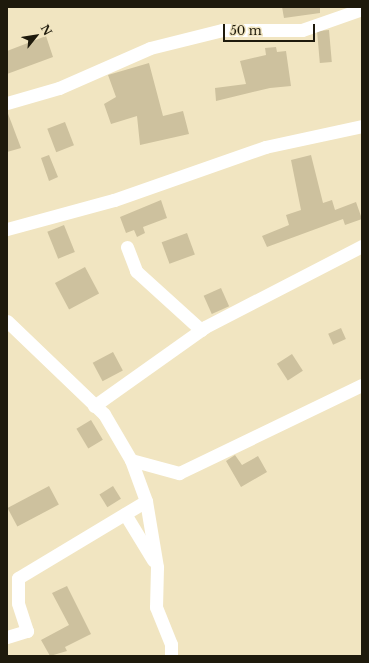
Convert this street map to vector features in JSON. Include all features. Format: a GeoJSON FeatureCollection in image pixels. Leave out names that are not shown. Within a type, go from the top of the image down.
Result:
{"type":"FeatureCollection","features":[{"type":"Feature","properties":{"kind":"street"},"geometry":{"type":"LineString","coordinates":[[7,103],[59,88],[150,48],[222,30],[302,30],[362,9]]}},
{"type":"Feature","properties":{"kind":"street"},"geometry":{"type":"LineString","coordinates":[[7,229],[114,200],[265,147],[362,126]]}},
{"type":"Feature","properties":{"kind":"street"},"geometry":{"type":"LineString","coordinates":[[94,406],[201,330],[362,246]]}},
{"type":"Feature","properties":{"kind":"street"},"geometry":{"type":"LineString","coordinates":[[127,247],[136,271],[201,330]]}},
{"type":"Feature","properties":{"kind":"street"},"geometry":{"type":"LineString","coordinates":[[7,321],[104,414],[131,460],[146,501],[157,567],[156,606],[171,644],[171,656]]}},
{"type":"Feature","properties":{"kind":"street"},"geometry":{"type":"LineString","coordinates":[[131,460],[179,473],[362,385]]}},
{"type":"Feature","properties":{"kind":"street"},"geometry":{"type":"LineString","coordinates":[[7,637],[27,631],[18,603],[18,578],[146,501]]}},
{"type":"Feature","properties":{"kind":"street"},"geometry":{"type":"LineString","coordinates":[[125,514],[157,567]]}},
{"type":"Feature","properties":{"kind":"building"},"geometry":{"type":"Polygon","coordinates":[[[282,7],[320,7],[320,13],[284,18],[282,7]]]}},
{"type":"Feature","properties":{"kind":"building"},"geometry":{"type":"Polygon","coordinates":[[[329,30],[332,62],[320,63],[317,31],[329,30]]]}},
{"type":"Feature","properties":{"kind":"building"},"geometry":{"type":"Polygon","coordinates":[[[46,36],[53,57],[7,74],[7,51],[46,36]]]}},
{"type":"Feature","properties":{"kind":"building"},"geometry":{"type":"Polygon","coordinates":[[[276,47],[277,52],[286,51],[291,86],[270,88],[216,101],[215,88],[246,84],[240,61],[266,55],[265,48],[276,47]]]}},
{"type":"Feature","properties":{"kind":"building"},"geometry":{"type":"Polygon","coordinates":[[[149,63],[163,116],[183,111],[189,134],[140,145],[137,116],[111,124],[104,104],[116,97],[108,75],[149,63]]]}},
{"type":"Feature","properties":{"kind":"building"},"geometry":{"type":"Polygon","coordinates":[[[7,111],[21,148],[7,152],[7,111]]]}},
{"type":"Feature","properties":{"kind":"building"},"geometry":{"type":"Polygon","coordinates":[[[65,122],[74,145],[56,152],[47,129],[65,122]]]}},
{"type":"Feature","properties":{"kind":"building"},"geometry":{"type":"Polygon","coordinates":[[[49,155],[58,177],[49,181],[41,158],[49,155]]]}},
{"type":"Feature","properties":{"kind":"building"},"geometry":{"type":"Polygon","coordinates":[[[311,155],[323,203],[332,200],[335,210],[356,202],[362,219],[345,225],[343,219],[267,247],[262,236],[289,225],[286,215],[301,210],[291,160],[311,155]]]}},
{"type":"Feature","properties":{"kind":"building"},"geometry":{"type":"Polygon","coordinates":[[[161,200],[167,218],[143,227],[145,233],[137,237],[134,230],[126,233],[120,217],[161,200]]]}},
{"type":"Feature","properties":{"kind":"building"},"geometry":{"type":"Polygon","coordinates":[[[64,225],[75,252],[58,259],[47,232],[64,225]]]}},
{"type":"Feature","properties":{"kind":"building"},"geometry":{"type":"Polygon","coordinates":[[[187,233],[195,255],[169,264],[162,242],[187,233]]]}},
{"type":"Feature","properties":{"kind":"building"},"geometry":{"type":"Polygon","coordinates":[[[85,267],[99,293],[69,309],[55,283],[85,267]]]}},
{"type":"Feature","properties":{"kind":"building"},"geometry":{"type":"Polygon","coordinates":[[[221,288],[229,306],[212,314],[204,296],[221,288]]]}},
{"type":"Feature","properties":{"kind":"building"},"geometry":{"type":"Polygon","coordinates":[[[341,328],[346,339],[333,345],[328,334],[341,328]]]}},
{"type":"Feature","properties":{"kind":"building"},"geometry":{"type":"Polygon","coordinates":[[[113,352],[123,371],[103,381],[93,363],[113,352]]]}},
{"type":"Feature","properties":{"kind":"building"},"geometry":{"type":"Polygon","coordinates":[[[292,354],[303,371],[288,381],[277,364],[292,354]]]}},
{"type":"Feature","properties":{"kind":"building"},"geometry":{"type":"Polygon","coordinates":[[[91,420],[103,440],[88,448],[76,429],[91,420]]]}},
{"type":"Feature","properties":{"kind":"building"},"geometry":{"type":"Polygon","coordinates":[[[235,455],[242,465],[258,456],[267,472],[241,487],[226,461],[235,455]]]}},
{"type":"Feature","properties":{"kind":"building"},"geometry":{"type":"Polygon","coordinates":[[[49,486],[59,505],[17,527],[8,508],[49,486]]]}},
{"type":"Feature","properties":{"kind":"building"},"geometry":{"type":"Polygon","coordinates":[[[113,486],[121,499],[107,507],[99,494],[113,486]]]}},
{"type":"Feature","properties":{"kind":"building"},"geometry":{"type":"Polygon","coordinates":[[[67,586],[91,634],[65,647],[67,651],[50,656],[41,640],[69,625],[52,593],[67,586]]]}}]}
